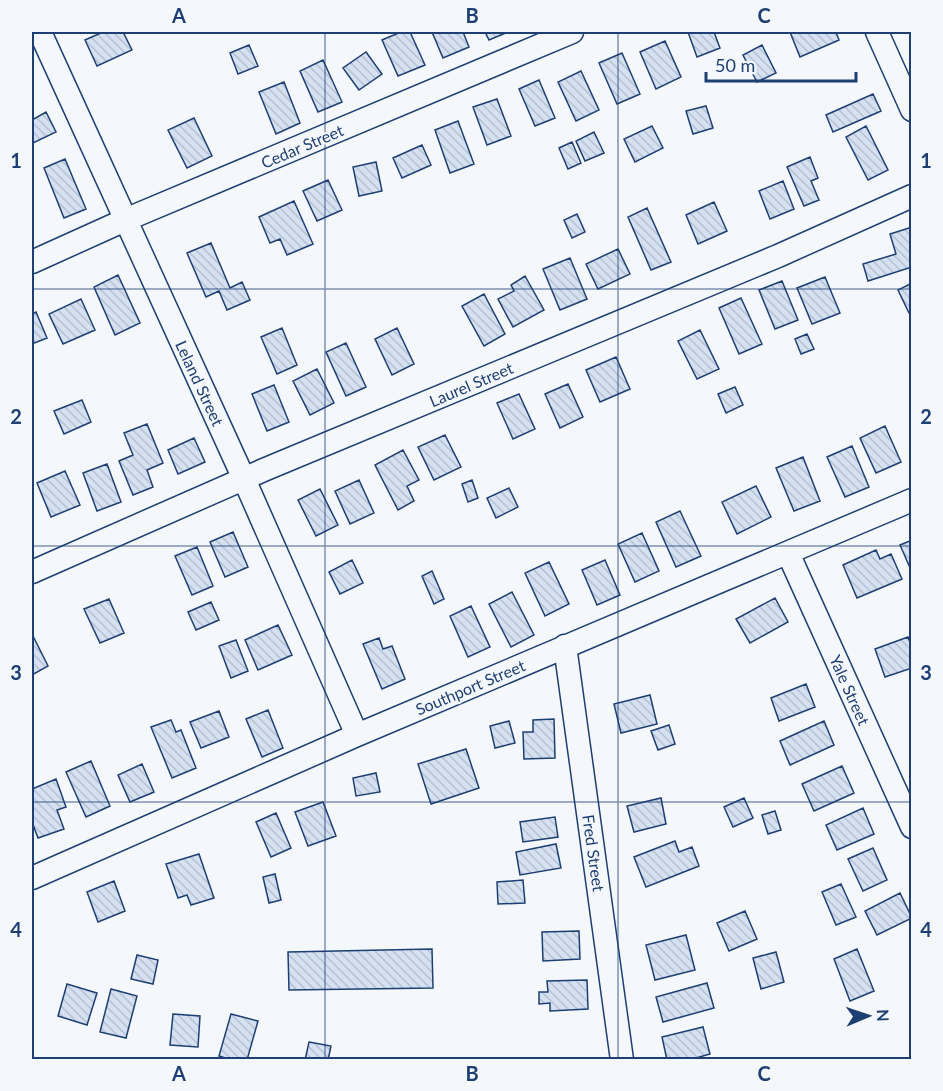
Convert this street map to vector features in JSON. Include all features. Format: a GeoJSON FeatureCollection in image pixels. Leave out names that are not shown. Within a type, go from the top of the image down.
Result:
{"type":"FeatureCollection","features":[{"type":"Feature","properties":{"kind":"street","name":"Leland Street"},"geometry":{"type":"LineString","coordinates":[[40,32],[244,479],[357,735]]}},
{"type":"Feature","properties":{"kind":"street","name":"Cedar Street"},"geometry":{"type":"LineString","coordinates":[[32,262],[125,220],[572,32]]}},
{"type":"Feature","properties":{"kind":"street"},"geometry":{"type":"LineString","coordinates":[[877,32],[912,110]]}},
{"type":"Feature","properties":{"kind":"street","name":"Laurel Street"},"geometry":{"type":"LineString","coordinates":[[32,572],[244,479],[778,256],[912,196]]}},
{"type":"Feature","properties":{"kind":"street","name":"Southport Street"},"geometry":{"type":"LineString","coordinates":[[32,878],[357,735],[912,500]]}},
{"type":"Feature","properties":{"kind":"street","name":"Yale Street"},"geometry":{"type":"LineString","coordinates":[[788,553],[912,827]]}},
{"type":"Feature","properties":{"kind":"street","name":"Fred Street"},"geometry":{"type":"LineString","coordinates":[[566,646],[622,1059]]}},
{"type":"Feature","properties":{"kind":"building"},"geometry":{"type":"Polygon","coordinates":[[[103,32],[123,32],[132,50],[97,66],[85,40],[103,32]]]}},
{"type":"Feature","properties":{"kind":"building"},"geometry":{"type":"Polygon","coordinates":[[[401,32],[410,32],[425,65],[398,76],[382,40],[401,32]]]}},
{"type":"Feature","properties":{"kind":"building"},"geometry":{"type":"Polygon","coordinates":[[[432,32],[463,32],[469,47],[443,58],[432,32]]]}},
{"type":"Feature","properties":{"kind":"building"},"geometry":{"type":"Polygon","coordinates":[[[485,32],[508,32],[489,40],[485,32]]]}},
{"type":"Feature","properties":{"kind":"building"},"geometry":{"type":"Polygon","coordinates":[[[688,32],[714,32],[720,48],[697,57],[688,32]]]}},
{"type":"Feature","properties":{"kind":"building"},"geometry":{"type":"Polygon","coordinates":[[[790,32],[836,32],[839,40],[800,57],[790,32]]]}},
{"type":"Feature","properties":{"kind":"building"},"geometry":{"type":"Polygon","coordinates":[[[665,41],[681,77],[656,89],[640,52],[665,41]]]}},
{"type":"Feature","properties":{"kind":"building"},"geometry":{"type":"Polygon","coordinates":[[[249,45],[258,66],[238,74],[230,53],[249,45]]]}},
{"type":"Feature","properties":{"kind":"building"},"geometry":{"type":"Polygon","coordinates":[[[762,45],[776,73],[757,82],[743,55],[762,45]]]}},
{"type":"Feature","properties":{"kind":"building"},"geometry":{"type":"Polygon","coordinates":[[[366,52],[382,74],[359,90],[343,68],[366,52]]]}},
{"type":"Feature","properties":{"kind":"building"},"geometry":{"type":"Polygon","coordinates":[[[622,53],[640,94],[617,104],[599,63],[622,53]]]}},
{"type":"Feature","properties":{"kind":"building"},"geometry":{"type":"Polygon","coordinates":[[[323,60],[342,102],[318,112],[300,71],[323,60]]]}},
{"type":"Feature","properties":{"kind":"building"},"geometry":{"type":"Polygon","coordinates":[[[581,71],[599,110],[576,121],[558,82],[581,71]]]}},
{"type":"Feature","properties":{"kind":"building"},"geometry":{"type":"Polygon","coordinates":[[[539,80],[555,118],[535,126],[519,89],[539,80]]]}},
{"type":"Feature","properties":{"kind":"building"},"geometry":{"type":"Polygon","coordinates":[[[284,82],[300,123],[276,134],[259,92],[284,82]]]}},
{"type":"Feature","properties":{"kind":"building"},"geometry":{"type":"Polygon","coordinates":[[[873,94],[881,111],[833,132],[826,115],[873,94]]]}},
{"type":"Feature","properties":{"kind":"building"},"geometry":{"type":"Polygon","coordinates":[[[497,99],[511,136],[487,145],[473,107],[497,99]]]}},
{"type":"Feature","properties":{"kind":"building"},"geometry":{"type":"Polygon","coordinates":[[[706,106],[713,128],[693,134],[686,111],[706,106]]]}},
{"type":"Feature","properties":{"kind":"building"},"geometry":{"type":"Polygon","coordinates":[[[46,112],[56,132],[33,143],[32,120],[46,112]]]}},
{"type":"Feature","properties":{"kind":"building"},"geometry":{"type":"Polygon","coordinates":[[[194,118],[212,156],[187,168],[168,130],[194,118]]]}},
{"type":"Feature","properties":{"kind":"building"},"geometry":{"type":"Polygon","coordinates":[[[458,121],[474,164],[450,173],[435,130],[458,121]]]}},
{"type":"Feature","properties":{"kind":"building"},"geometry":{"type":"Polygon","coordinates":[[[652,126],[663,148],[635,162],[624,139],[652,126]]]}},
{"type":"Feature","properties":{"kind":"building"},"geometry":{"type":"Polygon","coordinates":[[[866,126],[888,170],[868,180],[846,137],[866,126]]]}},
{"type":"Feature","properties":{"kind":"building"},"geometry":{"type":"Polygon","coordinates":[[[594,132],[604,153],[585,161],[576,141],[594,132]]]}},
{"type":"Feature","properties":{"kind":"building"},"geometry":{"type":"Polygon","coordinates":[[[572,142],[581,163],[568,169],[559,148],[572,142]]]}},
{"type":"Feature","properties":{"kind":"building"},"geometry":{"type":"Polygon","coordinates":[[[422,145],[431,165],[402,178],[393,158],[422,145]]]}},
{"type":"Feature","properties":{"kind":"building"},"geometry":{"type":"Polygon","coordinates":[[[810,157],[818,178],[811,181],[819,200],[804,206],[787,167],[810,157]]]}},
{"type":"Feature","properties":{"kind":"building"},"geometry":{"type":"Polygon","coordinates":[[[65,159],[86,209],[64,218],[44,168],[65,159]]]}},
{"type":"Feature","properties":{"kind":"building"},"geometry":{"type":"Polygon","coordinates":[[[376,162],[382,191],[359,196],[353,167],[376,162]]]}},
{"type":"Feature","properties":{"kind":"building"},"geometry":{"type":"Polygon","coordinates":[[[328,180],[342,210],[317,221],[303,191],[328,180]]]}},
{"type":"Feature","properties":{"kind":"building"},"geometry":{"type":"Polygon","coordinates":[[[783,181],[794,209],[770,219],[759,191],[783,181]]]}},
{"type":"Feature","properties":{"kind":"building"},"geometry":{"type":"Polygon","coordinates":[[[294,201],[313,244],[287,255],[280,239],[270,243],[259,217],[294,201]]]}},
{"type":"Feature","properties":{"kind":"building"},"geometry":{"type":"Polygon","coordinates":[[[714,202],[727,231],[698,244],[686,215],[714,202]]]}},
{"type":"Feature","properties":{"kind":"building"},"geometry":{"type":"Polygon","coordinates":[[[647,208],[671,262],[651,270],[628,217],[647,208]]]}},
{"type":"Feature","properties":{"kind":"building"},"geometry":{"type":"Polygon","coordinates":[[[577,214],[585,232],[572,238],[564,220],[577,214]]]}},
{"type":"Feature","properties":{"kind":"building"},"geometry":{"type":"Polygon","coordinates":[[[912,227],[912,267],[868,281],[863,264],[896,254],[890,234],[912,227]]]}},
{"type":"Feature","properties":{"kind":"building"},"geometry":{"type":"Polygon","coordinates":[[[211,243],[230,288],[242,282],[250,300],[227,310],[219,291],[206,297],[187,253],[211,243]]]}},
{"type":"Feature","properties":{"kind":"building"},"geometry":{"type":"Polygon","coordinates":[[[618,249],[630,274],[598,289],[586,264],[618,249]]]}},
{"type":"Feature","properties":{"kind":"building"},"geometry":{"type":"Polygon","coordinates":[[[570,258],[587,299],[560,310],[543,269],[570,258]]]}},
{"type":"Feature","properties":{"kind":"building"},"geometry":{"type":"Polygon","coordinates":[[[118,275],[140,323],[115,335],[94,287],[118,275]]]}},
{"type":"Feature","properties":{"kind":"building"},"geometry":{"type":"Polygon","coordinates":[[[525,276],[544,310],[513,327],[498,299],[514,291],[511,285],[525,276]]]}},
{"type":"Feature","properties":{"kind":"building"},"geometry":{"type":"Polygon","coordinates":[[[825,277],[840,313],[812,324],[797,288],[825,277]]]}},
{"type":"Feature","properties":{"kind":"building"},"geometry":{"type":"Polygon","coordinates":[[[782,281],[798,320],[775,329],[759,290],[782,281]]]}},
{"type":"Feature","properties":{"kind":"building"},"geometry":{"type":"Polygon","coordinates":[[[912,283],[912,311],[909,313],[898,290],[912,283]]]}},
{"type":"Feature","properties":{"kind":"building"},"geometry":{"type":"Polygon","coordinates":[[[484,294],[505,334],[484,346],[462,306],[484,294]]]}},
{"type":"Feature","properties":{"kind":"building"},"geometry":{"type":"Polygon","coordinates":[[[741,298],[762,344],[739,354],[719,308],[741,298]]]}},
{"type":"Feature","properties":{"kind":"building"},"geometry":{"type":"Polygon","coordinates":[[[81,299],[95,330],[63,344],[49,314],[81,299]]]}},
{"type":"Feature","properties":{"kind":"building"},"geometry":{"type":"Polygon","coordinates":[[[36,312],[47,338],[32,344],[32,314],[36,312]]]}},
{"type":"Feature","properties":{"kind":"building"},"geometry":{"type":"Polygon","coordinates":[[[282,328],[297,365],[277,374],[261,337],[282,328]]]}},
{"type":"Feature","properties":{"kind":"building"},"geometry":{"type":"Polygon","coordinates":[[[397,328],[414,364],[392,375],[375,339],[397,328]]]}},
{"type":"Feature","properties":{"kind":"building"},"geometry":{"type":"Polygon","coordinates":[[[700,330],[719,369],[697,379],[678,341],[700,330]]]}},
{"type":"Feature","properties":{"kind":"building"},"geometry":{"type":"Polygon","coordinates":[[[807,334],[814,349],[801,354],[795,339],[807,334]]]}},
{"type":"Feature","properties":{"kind":"building"},"geometry":{"type":"Polygon","coordinates":[[[346,343],[366,387],[346,396],[326,352],[346,343]]]}},
{"type":"Feature","properties":{"kind":"building"},"geometry":{"type":"Polygon","coordinates":[[[616,357],[630,389],[600,402],[586,370],[616,357]]]}},
{"type":"Feature","properties":{"kind":"building"},"geometry":{"type":"Polygon","coordinates":[[[317,369],[334,403],[310,415],[293,381],[317,369]]]}},
{"type":"Feature","properties":{"kind":"building"},"geometry":{"type":"Polygon","coordinates":[[[568,384],[583,417],[560,428],[545,394],[568,384]]]}},
{"type":"Feature","properties":{"kind":"building"},"geometry":{"type":"Polygon","coordinates":[[[274,385],[289,422],[267,431],[252,394],[274,385]]]}},
{"type":"Feature","properties":{"kind":"building"},"geometry":{"type":"Polygon","coordinates":[[[735,387],[743,405],[726,413],[718,394],[735,387]]]}},
{"type":"Feature","properties":{"kind":"building"},"geometry":{"type":"Polygon","coordinates":[[[519,394],[535,429],[513,439],[497,403],[519,394]]]}},
{"type":"Feature","properties":{"kind":"building"},"geometry":{"type":"Polygon","coordinates":[[[82,400],[91,422],[64,434],[54,411],[82,400]]]}},
{"type":"Feature","properties":{"kind":"building"},"geometry":{"type":"Polygon","coordinates":[[[147,424],[163,463],[147,470],[153,487],[133,495],[119,461],[133,455],[124,433],[147,424]]]}},
{"type":"Feature","properties":{"kind":"building"},"geometry":{"type":"Polygon","coordinates":[[[885,426],[901,462],[876,473],[860,438],[885,426]]]}},
{"type":"Feature","properties":{"kind":"building"},"geometry":{"type":"Polygon","coordinates":[[[445,435],[461,467],[434,480],[418,447],[445,435]]]}},
{"type":"Feature","properties":{"kind":"building"},"geometry":{"type":"Polygon","coordinates":[[[194,438],[205,462],[178,474],[168,450],[194,438]]]}},
{"type":"Feature","properties":{"kind":"building"},"geometry":{"type":"Polygon","coordinates":[[[852,446],[869,487],[845,497],[827,457],[852,446]]]}},
{"type":"Feature","properties":{"kind":"building"},"geometry":{"type":"Polygon","coordinates":[[[403,450],[419,480],[407,486],[414,501],[398,510],[375,465],[403,450]]]}},
{"type":"Feature","properties":{"kind":"building"},"geometry":{"type":"Polygon","coordinates":[[[803,457],[820,501],[794,511],[776,468],[803,457]]]}},
{"type":"Feature","properties":{"kind":"building"},"geometry":{"type":"Polygon","coordinates":[[[107,464],[121,502],[97,511],[83,473],[107,464]]]}},
{"type":"Feature","properties":{"kind":"building"},"geometry":{"type":"Polygon","coordinates":[[[65,471],[80,505],[51,517],[37,483],[65,471]]]}},
{"type":"Feature","properties":{"kind":"building"},"geometry":{"type":"Polygon","coordinates":[[[359,480],[374,513],[350,524],[335,491],[359,480]]]}},
{"type":"Feature","properties":{"kind":"building"},"geometry":{"type":"Polygon","coordinates":[[[472,480],[478,498],[468,502],[462,484],[472,480]]]}},
{"type":"Feature","properties":{"kind":"building"},"geometry":{"type":"Polygon","coordinates":[[[756,486],[771,517],[737,534],[722,502],[756,486]]]}},
{"type":"Feature","properties":{"kind":"building"},"geometry":{"type":"Polygon","coordinates":[[[509,488],[518,507],[496,518],[487,498],[509,488]]]}},
{"type":"Feature","properties":{"kind":"building"},"geometry":{"type":"Polygon","coordinates":[[[320,489],[338,525],[316,536],[298,500],[320,489]]]}},
{"type":"Feature","properties":{"kind":"building"},"geometry":{"type":"Polygon","coordinates":[[[680,511],[701,556],[676,567],[656,522],[680,511]]]}},
{"type":"Feature","properties":{"kind":"building"},"geometry":{"type":"Polygon","coordinates":[[[233,532],[248,567],[225,577],[210,542],[233,532]]]}},
{"type":"Feature","properties":{"kind":"building"},"geometry":{"type":"Polygon","coordinates":[[[642,533],[659,571],[635,582],[618,544],[642,533]]]}},
{"type":"Feature","properties":{"kind":"building"},"geometry":{"type":"Polygon","coordinates":[[[912,540],[912,570],[911,570],[900,545],[912,540]]]}},
{"type":"Feature","properties":{"kind":"building"},"geometry":{"type":"Polygon","coordinates":[[[197,547],[213,586],[192,595],[175,556],[197,547]]]}},
{"type":"Feature","properties":{"kind":"building"},"geometry":{"type":"Polygon","coordinates":[[[876,550],[880,559],[891,554],[902,579],[857,598],[843,565],[876,550]]]}},
{"type":"Feature","properties":{"kind":"building"},"geometry":{"type":"Polygon","coordinates":[[[352,560],[363,583],[340,594],[329,572],[352,560]]]}},
{"type":"Feature","properties":{"kind":"building"},"geometry":{"type":"Polygon","coordinates":[[[605,560],[620,595],[597,605],[582,570],[605,560]]]}},
{"type":"Feature","properties":{"kind":"building"},"geometry":{"type":"Polygon","coordinates":[[[549,562],[569,604],[545,616],[525,573],[549,562]]]}},
{"type":"Feature","properties":{"kind":"building"},"geometry":{"type":"Polygon","coordinates":[[[432,571],[444,599],[434,604],[422,576],[432,571]]]}},
{"type":"Feature","properties":{"kind":"building"},"geometry":{"type":"Polygon","coordinates":[[[512,592],[534,635],[511,647],[489,604],[512,592]]]}},
{"type":"Feature","properties":{"kind":"building"},"geometry":{"type":"Polygon","coordinates":[[[775,598],[788,622],[750,643],[736,619],[775,598]]]}},
{"type":"Feature","properties":{"kind":"building"},"geometry":{"type":"Polygon","coordinates":[[[109,599],[124,633],[100,643],[84,609],[109,599]]]}},
{"type":"Feature","properties":{"kind":"building"},"geometry":{"type":"Polygon","coordinates":[[[211,602],[219,620],[196,630],[188,612],[211,602]]]}},
{"type":"Feature","properties":{"kind":"building"},"geometry":{"type":"Polygon","coordinates":[[[471,606],[490,647],[468,657],[450,616],[471,606]]]}},
{"type":"Feature","properties":{"kind":"building"},"geometry":{"type":"Polygon","coordinates":[[[278,625],[292,655],[258,670],[245,640],[278,625]]]}},
{"type":"Feature","properties":{"kind":"building"},"geometry":{"type":"Polygon","coordinates":[[[32,634],[48,666],[32,675],[32,634]]]}},
{"type":"Feature","properties":{"kind":"building"},"geometry":{"type":"Polygon","coordinates":[[[908,637],[912,648],[912,668],[885,677],[875,649],[908,637]]]}},
{"type":"Feature","properties":{"kind":"building"},"geometry":{"type":"Polygon","coordinates":[[[379,638],[383,649],[392,646],[405,679],[382,689],[363,644],[379,638]]]}},
{"type":"Feature","properties":{"kind":"building"},"geometry":{"type":"Polygon","coordinates":[[[236,640],[248,671],[231,678],[219,646],[236,640]]]}},
{"type":"Feature","properties":{"kind":"building"},"geometry":{"type":"Polygon","coordinates":[[[806,684],[815,707],[779,721],[771,698],[806,684]]]}},
{"type":"Feature","properties":{"kind":"building"},"geometry":{"type":"Polygon","coordinates":[[[650,695],[657,724],[621,733],[614,704],[650,695]]]}},
{"type":"Feature","properties":{"kind":"building"},"geometry":{"type":"Polygon","coordinates":[[[268,710],[283,748],[262,757],[246,719],[268,710]]]}},
{"type":"Feature","properties":{"kind":"building"},"geometry":{"type":"Polygon","coordinates":[[[219,711],[229,737],[201,748],[190,722],[219,711]]]}},
{"type":"Feature","properties":{"kind":"building"},"geometry":{"type":"Polygon","coordinates":[[[554,719],[555,758],[524,759],[523,732],[533,732],[533,720],[554,719]]]}},
{"type":"Feature","properties":{"kind":"building"},"geometry":{"type":"Polygon","coordinates":[[[171,720],[176,732],[181,730],[196,768],[172,778],[151,727],[171,720]]]}},
{"type":"Feature","properties":{"kind":"building"},"geometry":{"type":"Polygon","coordinates":[[[509,721],[515,743],[495,748],[490,726],[509,721]]]}},
{"type":"Feature","properties":{"kind":"building"},"geometry":{"type":"Polygon","coordinates":[[[824,721],[834,745],[790,765],[780,741],[824,721]]]}},
{"type":"Feature","properties":{"kind":"building"},"geometry":{"type":"Polygon","coordinates":[[[669,725],[675,744],[658,750],[651,731],[669,725]]]}},
{"type":"Feature","properties":{"kind":"building"},"geometry":{"type":"Polygon","coordinates":[[[466,749],[479,788],[431,804],[418,764],[466,749]]]}},
{"type":"Feature","properties":{"kind":"building"},"geometry":{"type":"Polygon","coordinates":[[[91,761],[110,806],[86,817],[66,772],[91,761]]]}},
{"type":"Feature","properties":{"kind":"building"},"geometry":{"type":"Polygon","coordinates":[[[142,764],[154,792],[130,802],[118,775],[142,764]]]}},
{"type":"Feature","properties":{"kind":"building"},"geometry":{"type":"Polygon","coordinates":[[[842,766],[854,793],[814,811],[802,784],[842,766]]]}},
{"type":"Feature","properties":{"kind":"building"},"geometry":{"type":"Polygon","coordinates":[[[376,773],[380,792],[356,796],[353,778],[376,773]]]}},
{"type":"Feature","properties":{"kind":"building"},"geometry":{"type":"Polygon","coordinates":[[[56,779],[66,807],[57,810],[64,829],[38,838],[32,822],[32,789],[56,779]]]}},
{"type":"Feature","properties":{"kind":"building"},"geometry":{"type":"Polygon","coordinates":[[[661,798],[666,824],[634,832],[627,806],[661,798]]]}},
{"type":"Feature","properties":{"kind":"building"},"geometry":{"type":"Polygon","coordinates":[[[744,798],[753,818],[733,827],[724,807],[744,798]]]}},
{"type":"Feature","properties":{"kind":"building"},"geometry":{"type":"Polygon","coordinates":[[[323,802],[336,836],[308,846],[295,812],[323,802]]]}},
{"type":"Feature","properties":{"kind":"building"},"geometry":{"type":"Polygon","coordinates":[[[863,808],[874,834],[837,850],[826,825],[863,808]]]}},
{"type":"Feature","properties":{"kind":"building"},"geometry":{"type":"Polygon","coordinates":[[[775,811],[781,830],[768,834],[762,815],[775,811]]]}},
{"type":"Feature","properties":{"kind":"building"},"geometry":{"type":"Polygon","coordinates":[[[276,813],[291,848],[271,857],[256,822],[276,813]]]}},
{"type":"Feature","properties":{"kind":"building"},"geometry":{"type":"Polygon","coordinates":[[[555,817],[558,837],[523,842],[520,822],[555,817]]]}},
{"type":"Feature","properties":{"kind":"building"},"geometry":{"type":"Polygon","coordinates":[[[675,841],[679,852],[692,847],[699,866],[646,887],[634,857],[675,841]]]}},
{"type":"Feature","properties":{"kind":"building"},"geometry":{"type":"Polygon","coordinates":[[[556,844],[561,868],[520,875],[516,852],[556,844]]]}},
{"type":"Feature","properties":{"kind":"building"},"geometry":{"type":"Polygon","coordinates":[[[873,848],[887,880],[863,891],[848,859],[873,848]]]}},
{"type":"Feature","properties":{"kind":"building"},"geometry":{"type":"Polygon","coordinates":[[[199,854],[214,898],[191,905],[187,895],[178,898],[166,864],[199,854]]]}},
{"type":"Feature","properties":{"kind":"building"},"geometry":{"type":"Polygon","coordinates":[[[275,874],[281,900],[269,903],[263,877],[275,874]]]}},
{"type":"Feature","properties":{"kind":"building"},"geometry":{"type":"Polygon","coordinates":[[[523,880],[525,903],[498,904],[497,882],[523,880]]]}},
{"type":"Feature","properties":{"kind":"building"},"geometry":{"type":"Polygon","coordinates":[[[114,881],[125,911],[98,922],[87,892],[114,881]]]}},
{"type":"Feature","properties":{"kind":"building"},"geometry":{"type":"Polygon","coordinates":[[[841,884],[856,917],[836,925],[822,892],[841,884]]]}},
{"type":"Feature","properties":{"kind":"building"},"geometry":{"type":"Polygon","coordinates":[[[900,893],[912,918],[877,935],[865,911],[900,893]]]}},
{"type":"Feature","properties":{"kind":"building"},"geometry":{"type":"Polygon","coordinates":[[[745,911],[757,939],[729,951],[717,923],[745,911]]]}},
{"type":"Feature","properties":{"kind":"building"},"geometry":{"type":"Polygon","coordinates":[[[579,931],[580,959],[543,961],[542,932],[579,931]]]}},
{"type":"Feature","properties":{"kind":"building"},"geometry":{"type":"Polygon","coordinates":[[[686,935],[695,970],[655,980],[646,945],[686,935]]]}},
{"type":"Feature","properties":{"kind":"building"},"geometry":{"type":"Polygon","coordinates":[[[432,949],[433,988],[289,990],[288,952],[432,949]]]}},
{"type":"Feature","properties":{"kind":"building"},"geometry":{"type":"Polygon","coordinates":[[[857,949],[874,991],[850,1001],[834,959],[857,949]]]}},
{"type":"Feature","properties":{"kind":"building"},"geometry":{"type":"Polygon","coordinates":[[[776,952],[784,982],[761,989],[753,958],[776,952]]]}},
{"type":"Feature","properties":{"kind":"building"},"geometry":{"type":"Polygon","coordinates":[[[137,955],[158,960],[153,984],[131,979],[137,955]]]}},
{"type":"Feature","properties":{"kind":"building"},"geometry":{"type":"Polygon","coordinates":[[[587,980],[588,1009],[550,1011],[550,1003],[539,1004],[539,992],[548,992],[547,981],[587,980]]]}},
{"type":"Feature","properties":{"kind":"building"},"geometry":{"type":"Polygon","coordinates":[[[707,983],[714,1008],[663,1022],[656,997],[707,983]]]}},
{"type":"Feature","properties":{"kind":"building"},"geometry":{"type":"Polygon","coordinates":[[[67,984],[97,993],[87,1025],[58,1016],[67,984]]]}},
{"type":"Feature","properties":{"kind":"building"},"geometry":{"type":"Polygon","coordinates":[[[111,989],[137,996],[126,1038],[100,1032],[111,989]]]}},
{"type":"Feature","properties":{"kind":"building"},"geometry":{"type":"Polygon","coordinates":[[[173,1014],[200,1016],[198,1047],[170,1045],[173,1014]]]}},
{"type":"Feature","properties":{"kind":"building"},"geometry":{"type":"Polygon","coordinates":[[[231,1014],[258,1021],[247,1060],[232,1060],[219,1056],[231,1014]]]}},
{"type":"Feature","properties":{"kind":"building"},"geometry":{"type":"Polygon","coordinates":[[[703,1027],[710,1054],[689,1060],[667,1060],[662,1037],[703,1027]]]}},
{"type":"Feature","properties":{"kind":"building"},"geometry":{"type":"Polygon","coordinates":[[[309,1042],[331,1046],[328,1060],[305,1060],[309,1042]]]}}]}
